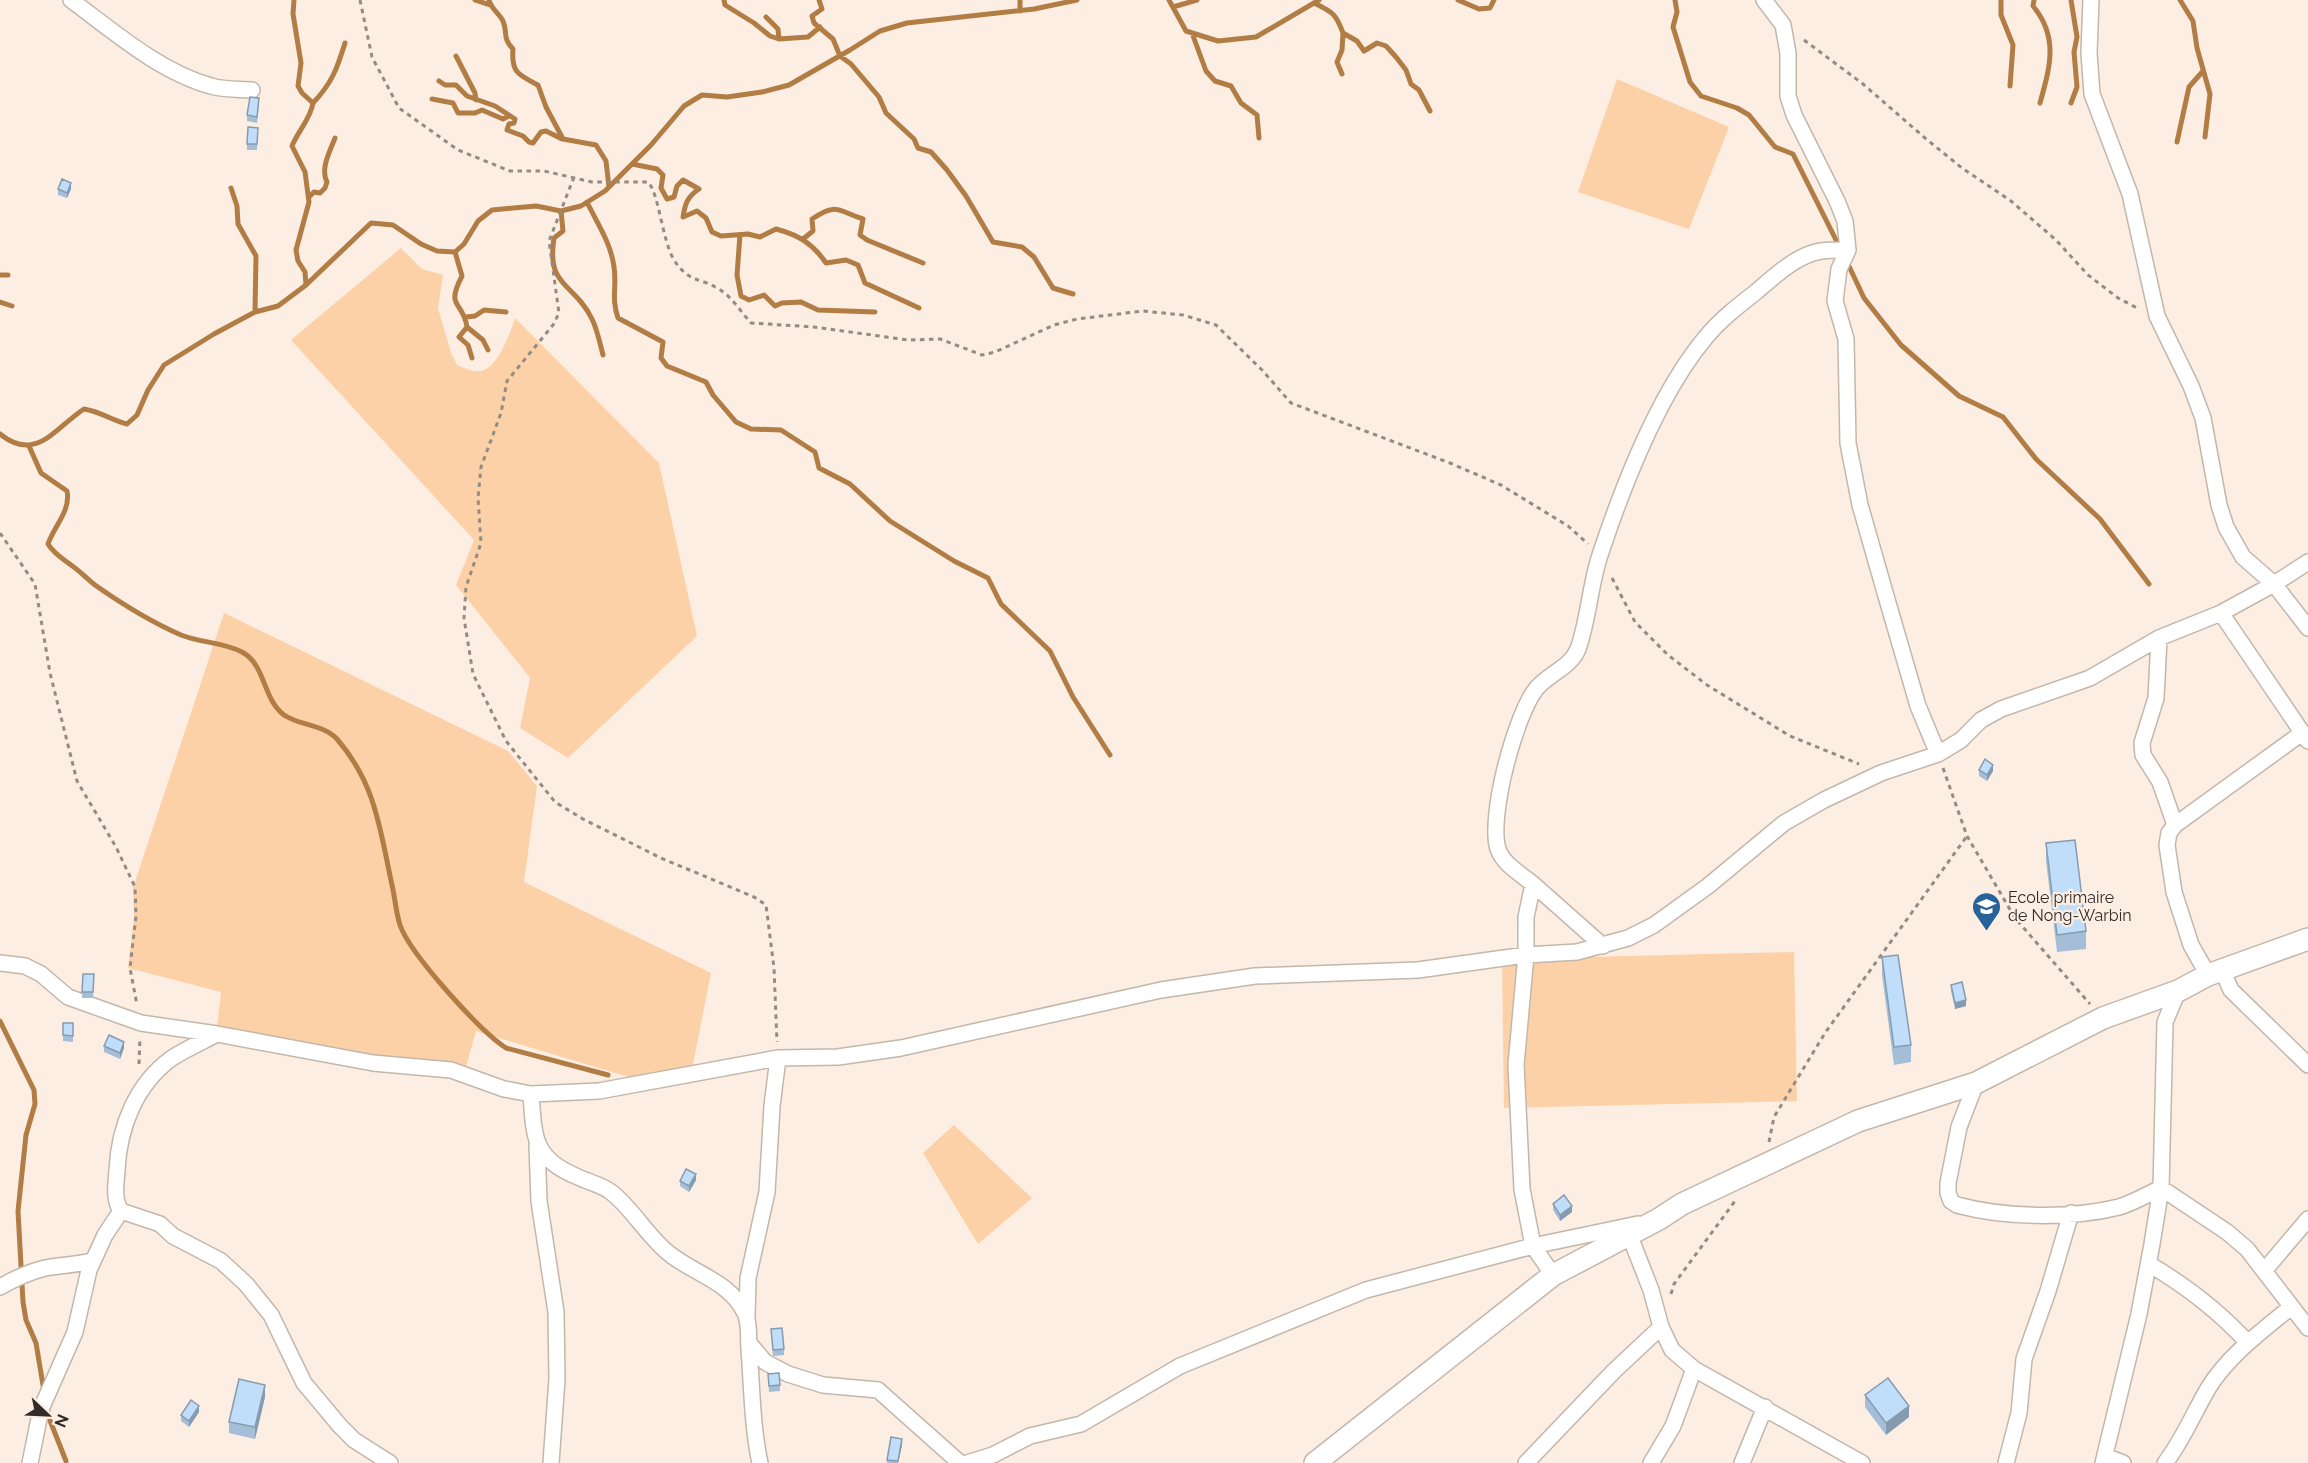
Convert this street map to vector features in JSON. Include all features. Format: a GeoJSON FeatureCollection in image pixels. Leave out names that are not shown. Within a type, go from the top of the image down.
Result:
{"type":"FeatureCollection","features":[{"type":"Feature","properties":{"kind":"street"},"geometry":{"type":"LineString","coordinates":[[71,0],[125,40],[175,72],[213,87],[252,90]]}},
{"type":"Feature","properties":{"kind":"street"},"geometry":{"type":"LineString","coordinates":[[1764,0],[1783,24],[1788,53],[1788,96],[1794,115],[1838,201],[1845,221],[1848,250],[1839,269],[1835,301],[1846,339],[1848,443],[1860,505],[1886,596],[1918,706],[1938,754]]}},
{"type":"Feature","properties":{"kind":"street"},"geometry":{"type":"LineString","coordinates":[[2091,0],[2089,53],[2092,94],[2130,194],[2157,316],[2191,386],[2203,418],[2219,505],[2226,527],[2243,557],[2274,584],[2308,627]]}},
{"type":"Feature","properties":{"kind":"street"},"geometry":{"type":"LineString","coordinates":[[1603,946],[1506,863],[1498,850],[1496,835],[1505,770],[1512,739],[1525,706],[1537,687],[1575,655],[1600,554],[1629,473],[1688,361],[1707,336],[1729,314],[1797,261],[1820,251],[1848,250]]}},
{"type":"Feature","properties":{"kind":"street"},"geometry":{"type":"LineString","coordinates":[[0,963],[25,966],[41,974],[68,997],[141,1023],[217,1034],[373,1063],[451,1070],[504,1089],[531,1094],[599,1091],[778,1058],[838,1057],[901,1048],[1161,990],[1255,975],[1418,970],[1526,955],[1560,955],[1603,946],[1628,938],[1654,925],[1708,886],[1784,823],[1824,800],[1881,773],[1938,754],[1961,740],[1981,720],[2001,708],[2090,678],[2160,638],[2221,613],[2308,562]]}},
{"type":"Feature","properties":{"kind":"street"},"geometry":{"type":"LineString","coordinates":[[2221,613],[2305,737],[2175,825],[2169,833],[2167,845],[2174,892],[2191,945],[2231,990],[2308,1065]]}},
{"type":"Feature","properties":{"kind":"street"},"geometry":{"type":"LineString","coordinates":[[2160,638],[2156,698],[2142,742],[2143,755],[2160,782],[2175,825]]}},
{"type":"Feature","properties":{"kind":"street"},"geometry":{"type":"LineString","coordinates":[[1533,884],[1526,917],[1526,955],[1516,1065],[1522,1189],[1533,1246],[1553,1275]]}},
{"type":"Feature","properties":{"kind":"street"},"geometry":{"type":"LineString","coordinates":[[1315,1463],[1553,1275],[1659,1219],[1682,1204],[1858,1121],[1976,1083],[2103,1018],[2178,991],[2215,972],[2308,939]]}},
{"type":"Feature","properties":{"kind":"street"},"geometry":{"type":"LineString","coordinates":[[2123,1463],[2104,1459],[2149,1264],[2161,1188],[2165,1022],[2178,991]]}},
{"type":"Feature","properties":{"kind":"street"},"geometry":{"type":"LineString","coordinates":[[121,1211],[116,1198],[117,1163],[122,1136],[138,1093],[154,1072],[174,1057],[217,1034]]}},
{"type":"Feature","properties":{"kind":"street"},"geometry":{"type":"LineString","coordinates":[[760,1463],[747,1316],[747,1278],[767,1192],[772,1106],[778,1058]]}},
{"type":"Feature","properties":{"kind":"street"},"geometry":{"type":"LineString","coordinates":[[1976,1083],[1959,1127],[1948,1183],[1948,1193],[1952,1201],[1966,1207],[2036,1217],[2093,1212],[2121,1206],[2161,1188]]}},
{"type":"Feature","properties":{"kind":"street"},"geometry":{"type":"LineString","coordinates":[[531,1094],[537,1145],[539,1201],[556,1312],[557,1379],[551,1463]]}},
{"type":"Feature","properties":{"kind":"street"},"geometry":{"type":"LineString","coordinates":[[537,1145],[543,1155],[561,1171],[609,1190],[669,1254],[719,1283],[737,1299],[747,1316]]}},
{"type":"Feature","properties":{"kind":"street"},"geometry":{"type":"LineString","coordinates":[[2161,1188],[2227,1232],[2247,1249],[2291,1307],[2306,1322]]}},
{"type":"Feature","properties":{"kind":"street"},"geometry":{"type":"LineString","coordinates":[[30,1463],[41,1409],[75,1332],[92,1261],[121,1211]]}},
{"type":"Feature","properties":{"kind":"street"},"geometry":{"type":"LineString","coordinates":[[121,1211],[160,1224],[172,1236],[221,1261],[246,1284],[271,1315],[304,1383],[354,1440],[390,1463]]}},
{"type":"Feature","properties":{"kind":"street"},"geometry":{"type":"LineString","coordinates":[[2007,1463],[2019,1413],[2024,1359],[2071,1213]]}},
{"type":"Feature","properties":{"kind":"street"},"geometry":{"type":"LineString","coordinates":[[967,1463],[993,1455],[1030,1436],[1081,1424],[1180,1366],[1366,1290],[1533,1246],[1659,1219]]}},
{"type":"Feature","properties":{"kind":"street"},"geometry":{"type":"LineString","coordinates":[[2264,1271],[2308,1220]]}},
{"type":"Feature","properties":{"kind":"street"},"geometry":{"type":"LineString","coordinates":[[1629,1234],[1651,1290],[1661,1327],[1672,1350],[1694,1369],[1765,1407],[1838,1457],[1862,1463]]}},
{"type":"Feature","properties":{"kind":"street"},"geometry":{"type":"LineString","coordinates":[[0,1287],[44,1269],[74,1266],[92,1261]]}},
{"type":"Feature","properties":{"kind":"street"},"geometry":{"type":"LineString","coordinates":[[2149,1264],[2180,1283],[2229,1323],[2248,1343]]}},
{"type":"Feature","properties":{"kind":"street"},"geometry":{"type":"LineString","coordinates":[[2165,1463],[2174,1452],[2220,1371],[2248,1343],[2291,1307]]}},
{"type":"Feature","properties":{"kind":"street"},"geometry":{"type":"LineString","coordinates":[[1526,1463],[1614,1371],[1661,1327]]}},
{"type":"Feature","properties":{"kind":"street"},"geometry":{"type":"LineString","coordinates":[[749,1343],[765,1362],[788,1374],[823,1385],[878,1390],[960,1463]]}},
{"type":"Feature","properties":{"kind":"street"},"geometry":{"type":"LineString","coordinates":[[1651,1463],[1673,1426],[1694,1369]]}},
{"type":"Feature","properties":{"kind":"street"},"geometry":{"type":"LineString","coordinates":[[1742,1463],[1765,1407]]}},
{"type":"Feature","properties":{"kind":"path"},"geometry":{"type":"LineString","coordinates":[[360,0],[372,57],[399,108],[458,150],[510,171],[544,171],[592,182],[648,182],[653,187],[662,231],[673,258],[687,276],[719,289],[751,323],[814,327],[908,340],[940,339],[982,355],[1077,319],[1143,311],[1182,315],[1216,325],[1262,370],[1291,403],[1450,463],[1501,486],[1568,526],[1600,554],[1635,621],[1668,655],[1707,685],[1790,736],[1881,773]]}},
{"type":"Feature","properties":{"kind":"path"},"geometry":{"type":"LineString","coordinates":[[1783,24],[1863,84],[1962,168],[2011,201],[2056,240],[2088,275],[2103,287],[2118,298],[2157,316]]}},
{"type":"Feature","properties":{"kind":"path"},"geometry":{"type":"LineString","coordinates":[[574,177],[549,241],[559,314],[553,325],[507,381],[501,413],[481,467],[478,498],[481,543],[466,587],[464,618],[473,674],[506,741],[555,802],[583,819],[661,858],[754,897],[766,905],[774,968],[778,1058]]}},
{"type":"Feature","properties":{"kind":"path"},"geometry":{"type":"LineString","coordinates":[[0,533],[35,584],[50,674],[76,781],[116,848],[135,887],[136,916],[130,968],[141,1023],[138,1093]]}},
{"type":"Feature","properties":{"kind":"path"},"geometry":{"type":"LineString","coordinates":[[1938,754],[1967,836],[2014,918],[2103,1018]]}},
{"type":"Feature","properties":{"kind":"path"},"geometry":{"type":"LineString","coordinates":[[1764,1166],[1774,1117],[1825,1033],[1967,836]]}},
{"type":"Feature","properties":{"kind":"path"},"geometry":{"type":"LineString","coordinates":[[1671,1294],[1680,1275],[1737,1200]]}},
{"type":"Feature","properties":{"kind":"shaded area"},"geometry":{"type":"Polygon","coordinates":[[[1617,79],[1729,127],[1689,229],[1578,192],[1617,79]]]}},
{"type":"Feature","properties":{"kind":"shaded area"},"geometry":{"type":"Polygon","coordinates":[[[401,248],[422,269],[443,275],[438,308],[451,353],[457,365],[468,370],[481,371],[493,364],[503,349],[515,318],[659,463],[697,636],[568,758],[520,728],[530,678],[456,585],[474,540],[291,340],[401,248]]]}},
{"type":"Feature","properties":{"kind":"shaded area"},"geometry":{"type":"Polygon","coordinates":[[[224,613],[508,751],[537,786],[524,882],[711,973],[691,1074],[635,1079],[476,1031],[464,1074],[216,1036],[221,992],[128,968],[134,917],[133,888],[224,613]]]}},
{"type":"Feature","properties":{"kind":"shaded area"},"geometry":{"type":"Polygon","coordinates":[[[1794,952],[1797,1101],[1504,1108],[1502,959],[1794,952]]]}},
{"type":"Feature","properties":{"kind":"shaded area"},"geometry":{"type":"Polygon","coordinates":[[[954,1125],[1032,1198],[978,1244],[923,1153],[954,1125]]]}},
{"type":"Feature","properties":{"kind":"building"},"geometry":{"type":"Polygon","coordinates":[[[250,97],[259,98],[257,117],[247,115],[250,97]]]}},
{"type":"Feature","properties":{"kind":"building"},"geometry":{"type":"Polygon","coordinates":[[[248,127],[258,128],[257,144],[247,144],[248,127]]]}},
{"type":"Feature","properties":{"kind":"building"},"geometry":{"type":"Polygon","coordinates":[[[62,179],[71,183],[67,193],[58,189],[62,179]]]}},
{"type":"Feature","properties":{"kind":"building"},"geometry":{"type":"Polygon","coordinates":[[[1985,759],[1993,765],[1987,775],[1979,770],[1985,759]]]}},
{"type":"Feature","properties":{"kind":"building"},"geometry":{"type":"Polygon","coordinates":[[[2075,840],[2086,931],[2057,935],[2046,843],[2075,840]]]}},
{"type":"Feature","properties":{"kind":"building"},"geometry":{"type":"Polygon","coordinates":[[[1898,955],[1911,1045],[1894,1047],[1882,957],[1898,955]]]}},
{"type":"Feature","properties":{"kind":"building"},"geometry":{"type":"Polygon","coordinates":[[[83,974],[94,974],[93,992],[82,992],[83,974]]]}},
{"type":"Feature","properties":{"kind":"building"},"geometry":{"type":"Polygon","coordinates":[[[1962,982],[1966,1000],[1955,1003],[1951,985],[1962,982]]]}},
{"type":"Feature","properties":{"kind":"building"},"geometry":{"type":"Polygon","coordinates":[[[63,1023],[73,1023],[73,1036],[63,1035],[63,1023]]]}},
{"type":"Feature","properties":{"kind":"building"},"geometry":{"type":"Polygon","coordinates":[[[109,1035],[124,1042],[120,1053],[104,1046],[109,1035]]]}},
{"type":"Feature","properties":{"kind":"building"},"geometry":{"type":"Polygon","coordinates":[[[686,1169],[696,1174],[689,1186],[680,1181],[686,1169]]]}},
{"type":"Feature","properties":{"kind":"building"},"geometry":{"type":"Polygon","coordinates":[[[1564,1195],[1572,1206],[1560,1215],[1553,1204],[1564,1195]]]}},
{"type":"Feature","properties":{"kind":"building"},"geometry":{"type":"Polygon","coordinates":[[[782,1328],[784,1349],[773,1350],[771,1329],[782,1328]]]}},
{"type":"Feature","properties":{"kind":"building"},"geometry":{"type":"Polygon","coordinates":[[[779,1373],[780,1385],[769,1386],[768,1374],[779,1373]]]}},
{"type":"Feature","properties":{"kind":"building"},"geometry":{"type":"Polygon","coordinates":[[[1888,1378],[1909,1406],[1886,1423],[1865,1395],[1888,1378]]]}},
{"type":"Feature","properties":{"kind":"building"},"geometry":{"type":"Polygon","coordinates":[[[239,1379],[265,1385],[255,1427],[229,1422],[239,1379]]]}},
{"type":"Feature","properties":{"kind":"building"},"geometry":{"type":"Polygon","coordinates":[[[191,1400],[199,1406],[189,1421],[181,1415],[191,1400]]]}},
{"type":"Feature","properties":{"kind":"building"},"geometry":{"type":"Polygon","coordinates":[[[891,1437],[902,1439],[898,1461],[887,1460],[891,1437]]]}},
{"type":"Feature","properties":{"kind":"waterway"},"geometry":{"type":"LineString","coordinates":[[294,0],[293,14],[301,63],[298,86],[313,103],[310,114],[292,146],[305,172],[309,202],[296,250],[298,261],[305,272],[306,285]]}},
{"type":"Feature","properties":{"kind":"waterway"},"geometry":{"type":"LineString","coordinates":[[475,0],[490,5]]}},
{"type":"Feature","properties":{"kind":"waterway"},"geometry":{"type":"LineString","coordinates":[[489,0],[503,21],[506,38],[513,49],[513,63],[517,72],[538,85],[546,107],[563,139],[596,145],[606,161],[609,187]]}},
{"type":"Feature","properties":{"kind":"waterway"},"geometry":{"type":"LineString","coordinates":[[724,0],[725,5],[770,36],[779,39],[808,37],[820,27]]}},
{"type":"Feature","properties":{"kind":"waterway"},"geometry":{"type":"LineString","coordinates":[[819,0],[822,9],[812,16],[814,23],[833,39],[840,56],[851,64],[879,97],[886,113],[914,139],[918,148],[931,152],[947,170],[966,196],[993,242],[1022,247],[1034,257],[1053,288],[1073,294]]}},
{"type":"Feature","properties":{"kind":"waterway"},"geometry":{"type":"LineString","coordinates":[[1020,0],[1020,11]]}},
{"type":"Feature","properties":{"kind":"waterway"},"geometry":{"type":"LineString","coordinates":[[0,434],[13,442],[24,445],[35,444],[54,433],[84,409],[127,424],[137,415],[148,390],[164,365],[255,312],[278,306],[306,285],[371,223],[393,225],[421,244],[437,251],[455,252],[464,244],[478,221],[492,210],[536,206],[561,211],[581,206],[605,191],[651,145],[684,106],[702,95],[727,97],[789,85],[880,31],[907,23],[1034,9],[1077,0]]}},
{"type":"Feature","properties":{"kind":"waterway"},"geometry":{"type":"LineString","coordinates":[[1169,0],[1186,31],[1218,41],[1256,37],[1319,0]]}},
{"type":"Feature","properties":{"kind":"waterway"},"geometry":{"type":"LineString","coordinates":[[1173,7],[1197,0]]}},
{"type":"Feature","properties":{"kind":"waterway"},"geometry":{"type":"LineString","coordinates":[[1458,0],[1479,9],[1490,8],[1494,0]]}},
{"type":"Feature","properties":{"kind":"waterway"},"geometry":{"type":"LineString","coordinates":[[1675,0],[1677,12],[1673,27],[1690,82],[1701,96],[1737,108],[1749,115],[1775,147],[1793,154],[1840,248]]}},
{"type":"Feature","properties":{"kind":"waterway"},"geometry":{"type":"LineString","coordinates":[[2001,0],[2001,15],[2013,45],[2010,86]]}},
{"type":"Feature","properties":{"kind":"waterway"},"geometry":{"type":"LineString","coordinates":[[2034,0],[2033,6],[2046,29],[2050,53],[2040,103]]}},
{"type":"Feature","properties":{"kind":"waterway"},"geometry":{"type":"LineString","coordinates":[[2071,0],[2077,37],[2074,52],[2077,87],[2071,103]]}},
{"type":"Feature","properties":{"kind":"waterway"},"geometry":{"type":"LineString","coordinates":[[2180,0],[2193,21],[2197,48],[2210,94],[2205,137]]}},
{"type":"Feature","properties":{"kind":"waterway"},"geometry":{"type":"LineString","coordinates":[[1314,3],[1333,14],[1343,33],[1357,41],[1364,51],[1377,43],[1386,46],[1406,70],[1411,84],[1419,90],[1430,111]]}},
{"type":"Feature","properties":{"kind":"waterway"},"geometry":{"type":"LineString","coordinates":[[766,17],[778,29],[779,39]]}},
{"type":"Feature","properties":{"kind":"waterway"},"geometry":{"type":"LineString","coordinates":[[1192,33],[1206,71],[1215,81],[1231,86],[1241,103],[1257,115],[1259,138]]}},
{"type":"Feature","properties":{"kind":"waterway"},"geometry":{"type":"LineString","coordinates":[[1342,74],[1337,62],[1342,50],[1343,33]]}},
{"type":"Feature","properties":{"kind":"waterway"},"geometry":{"type":"LineString","coordinates":[[313,103],[333,75],[345,43]]}},
{"type":"Feature","properties":{"kind":"waterway"},"geometry":{"type":"LineString","coordinates":[[456,56],[475,93],[476,100]]}},
{"type":"Feature","properties":{"kind":"waterway"},"geometry":{"type":"LineString","coordinates":[[2177,142],[2189,87],[2203,71]]}},
{"type":"Feature","properties":{"kind":"waterway"},"geometry":{"type":"LineString","coordinates":[[439,81],[445,85],[456,85],[467,96],[495,106],[515,119],[514,123],[509,124],[507,130],[523,136],[529,142],[533,143],[541,132],[546,131],[562,139]]}},
{"type":"Feature","properties":{"kind":"waterway"},"geometry":{"type":"LineString","coordinates":[[432,99],[453,103],[458,113],[475,113],[482,110],[503,119],[509,116]]}},
{"type":"Feature","properties":{"kind":"waterway"},"geometry":{"type":"LineString","coordinates":[[309,197],[314,192],[320,193],[325,188],[327,182],[325,166],[335,138]]}},
{"type":"Feature","properties":{"kind":"waterway"},"geometry":{"type":"LineString","coordinates":[[632,164],[657,169],[663,175],[661,188],[667,199],[674,197],[677,186],[683,180],[699,189],[687,201],[683,217],[697,211],[706,218],[712,232],[721,236],[748,234],[760,237],[776,229],[784,231],[811,245],[826,263],[846,260],[858,265],[865,283],[919,308]]}},
{"type":"Feature","properties":{"kind":"waterway"},"geometry":{"type":"LineString","coordinates":[[231,188],[237,206],[238,224],[256,256],[255,312]]}},
{"type":"Feature","properties":{"kind":"waterway"},"geometry":{"type":"LineString","coordinates":[[587,202],[607,241],[612,258],[618,318],[663,342],[661,358],[667,366],[706,382],[713,395],[736,422],[751,429],[781,430],[815,452],[819,468],[850,484],[890,521],[954,561],[988,578],[1001,604],[1050,651],[1073,697],[1110,755]]}},
{"type":"Feature","properties":{"kind":"waterway"},"geometry":{"type":"LineString","coordinates":[[803,239],[813,231],[812,219],[833,209],[863,219],[860,235],[867,240],[923,263]]}},
{"type":"Feature","properties":{"kind":"waterway"},"geometry":{"type":"LineString","coordinates":[[561,211],[563,231],[554,238],[554,267],[563,283],[585,307],[592,319],[603,355]]}},
{"type":"Feature","properties":{"kind":"waterway"},"geometry":{"type":"LineString","coordinates":[[740,235],[737,275],[741,296],[749,300],[764,295],[775,306],[782,303],[801,302],[818,310],[875,312]]}},
{"type":"Feature","properties":{"kind":"waterway"},"geometry":{"type":"LineString","coordinates":[[455,252],[462,276],[455,300],[465,318],[467,327],[483,340],[488,350]]}},
{"type":"Feature","properties":{"kind":"waterway"},"geometry":{"type":"LineString","coordinates":[[1847,262],[1864,298],[1901,345],[1959,396],[2003,417],[2036,459],[2100,519],[2149,584]]}},
{"type":"Feature","properties":{"kind":"waterway"},"geometry":{"type":"LineString","coordinates":[[0,275],[8,275]]}},
{"type":"Feature","properties":{"kind":"waterway"},"geometry":{"type":"LineString","coordinates":[[0,302],[12,306]]}},
{"type":"Feature","properties":{"kind":"waterway"},"geometry":{"type":"LineString","coordinates":[[466,317],[475,316],[484,310],[506,312]]}},
{"type":"Feature","properties":{"kind":"waterway"},"geometry":{"type":"LineString","coordinates":[[467,327],[459,337],[468,345],[472,358]]}},
{"type":"Feature","properties":{"kind":"waterway"},"geometry":{"type":"LineString","coordinates":[[29,446],[41,473],[67,491],[67,505],[48,544],[56,553],[105,592],[159,624],[189,638],[227,646],[242,652],[256,665],[272,700],[284,715],[325,730],[337,739],[360,773],[375,808],[400,925],[417,954],[447,991],[480,1026],[506,1048],[608,1075]]}},
{"type":"Feature","properties":{"kind":"waterway"},"geometry":{"type":"LineString","coordinates":[[0,1021],[34,1090],[35,1104],[26,1135],[18,1211],[23,1302],[26,1320],[36,1343],[44,1391]]}},
{"type":"Feature","properties":{"kind":"waterway"},"geometry":{"type":"LineString","coordinates":[[47,1406],[49,1418],[66,1461]]}},
{"type":"Feature","properties":{"kind":"place","name":"Ecole primaire de Nong-Warbin"},"geometry":{"type":"Point","coordinates":[1987,932]}}]}
